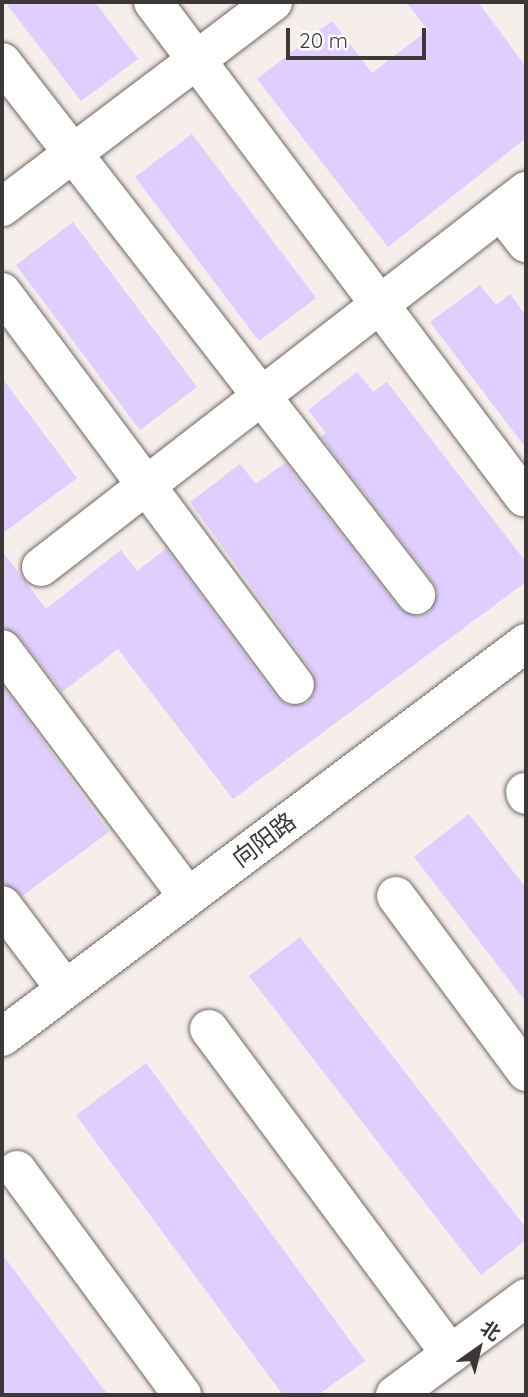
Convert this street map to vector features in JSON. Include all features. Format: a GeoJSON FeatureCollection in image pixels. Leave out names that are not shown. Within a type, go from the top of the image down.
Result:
{"type":"FeatureCollection","features":[{"type":"Feature","properties":{"kind":"street"},"geometry":{"type":"LineString","coordinates":[[153,2],[524,497]]}},
{"type":"Feature","properties":{"kind":"street"},"geometry":{"type":"LineString","coordinates":[[2,207],[273,2]]}},
{"type":"Feature","properties":{"kind":"street"},"geometry":{"type":"LineString","coordinates":[[2,62],[416,595]]}},
{"type":"Feature","properties":{"kind":"street"},"geometry":{"type":"LineString","coordinates":[[41,566],[514,201],[526,243]]}},
{"type":"Feature","properties":{"kind":"street"},"geometry":{"type":"LineString","coordinates":[[2,292],[295,685]]}},
{"type":"Feature","properties":{"kind":"street","name":"向阳路"},"geometry":{"type":"LineString","coordinates":[[2,1037],[526,643]]}},
{"type":"Feature","properties":{"kind":"street"},"geometry":{"type":"LineString","coordinates":[[2,649],[188,897]]}},
{"type":"Feature","properties":{"kind":"street"},"geometry":{"type":"LineString","coordinates":[[396,896],[526,1072]]}},
{"type":"Feature","properties":{"kind":"street"},"geometry":{"type":"LineString","coordinates":[[2,905],[65,989]]}},
{"type":"Feature","properties":{"kind":"street"},"geometry":{"type":"LineString","coordinates":[[209,1029],[450,1354]]}},
{"type":"Feature","properties":{"kind":"street"},"geometry":{"type":"LineString","coordinates":[[17,1170],[182,1395]]}},
{"type":"Feature","properties":{"kind":"street"},"geometry":{"type":"LineString","coordinates":[[396,1395],[526,1298]]}},
{"type":"Feature","properties":{"kind":"building"},"geometry":{"type":"Polygon","coordinates":[[[5,2],[95,2],[138,59],[81,101],[5,2]]]}},
{"type":"Feature","properties":{"kind":"building"},"geometry":{"type":"Polygon","coordinates":[[[406,2],[478,2],[526,67],[526,138],[388,247],[257,79],[332,21],[372,73],[428,30],[406,2]]]}},
{"type":"Feature","properties":{"kind":"building"},"geometry":{"type":"Polygon","coordinates":[[[192,134],[316,298],[259,341],[135,177],[192,134]]]}},
{"type":"Feature","properties":{"kind":"building"},"geometry":{"type":"Polygon","coordinates":[[[73,222],[197,387],[140,430],[16,265],[73,222]]]}},
{"type":"Feature","properties":{"kind":"building"},"geometry":{"type":"Polygon","coordinates":[[[480,285],[496,305],[510,294],[526,316],[526,448],[430,322],[480,285]]]}},
{"type":"Feature","properties":{"kind":"building"},"geometry":{"type":"Polygon","coordinates":[[[357,372],[373,392],[387,382],[526,562],[526,582],[233,799],[118,649],[62,692],[19,636],[2,628],[2,551],[46,609],[121,550],[137,571],[166,549],[277,698],[287,705],[307,703],[315,693],[313,672],[190,502],[240,464],[256,484],[285,463],[399,608],[418,617],[430,612],[438,593],[433,582],[321,437],[326,433],[308,410],[357,372]]]}},
{"type":"Feature","properties":{"kind":"building"},"geometry":{"type":"Polygon","coordinates":[[[2,378],[77,478],[2,534],[2,378]]]}},
{"type":"Feature","properties":{"kind":"building"},"geometry":{"type":"Polygon","coordinates":[[[2,685],[109,832],[22,896],[2,884],[2,685]]]}},
{"type":"Feature","properties":{"kind":"building"},"geometry":{"type":"Polygon","coordinates":[[[469,814],[526,888],[526,1002],[414,857],[469,814]]]}},
{"type":"Feature","properties":{"kind":"building"},"geometry":{"type":"Polygon","coordinates":[[[300,937],[526,1228],[526,1240],[481,1275],[249,976],[300,937]]]}},
{"type":"Feature","properties":{"kind":"building"},"geometry":{"type":"Polygon","coordinates":[[[146,1063],[365,1361],[318,1395],[283,1395],[76,1115],[146,1063]]]}},
{"type":"Feature","properties":{"kind":"building"},"geometry":{"type":"Polygon","coordinates":[[[2,1254],[108,1395],[2,1395],[2,1254]]]}}]}
